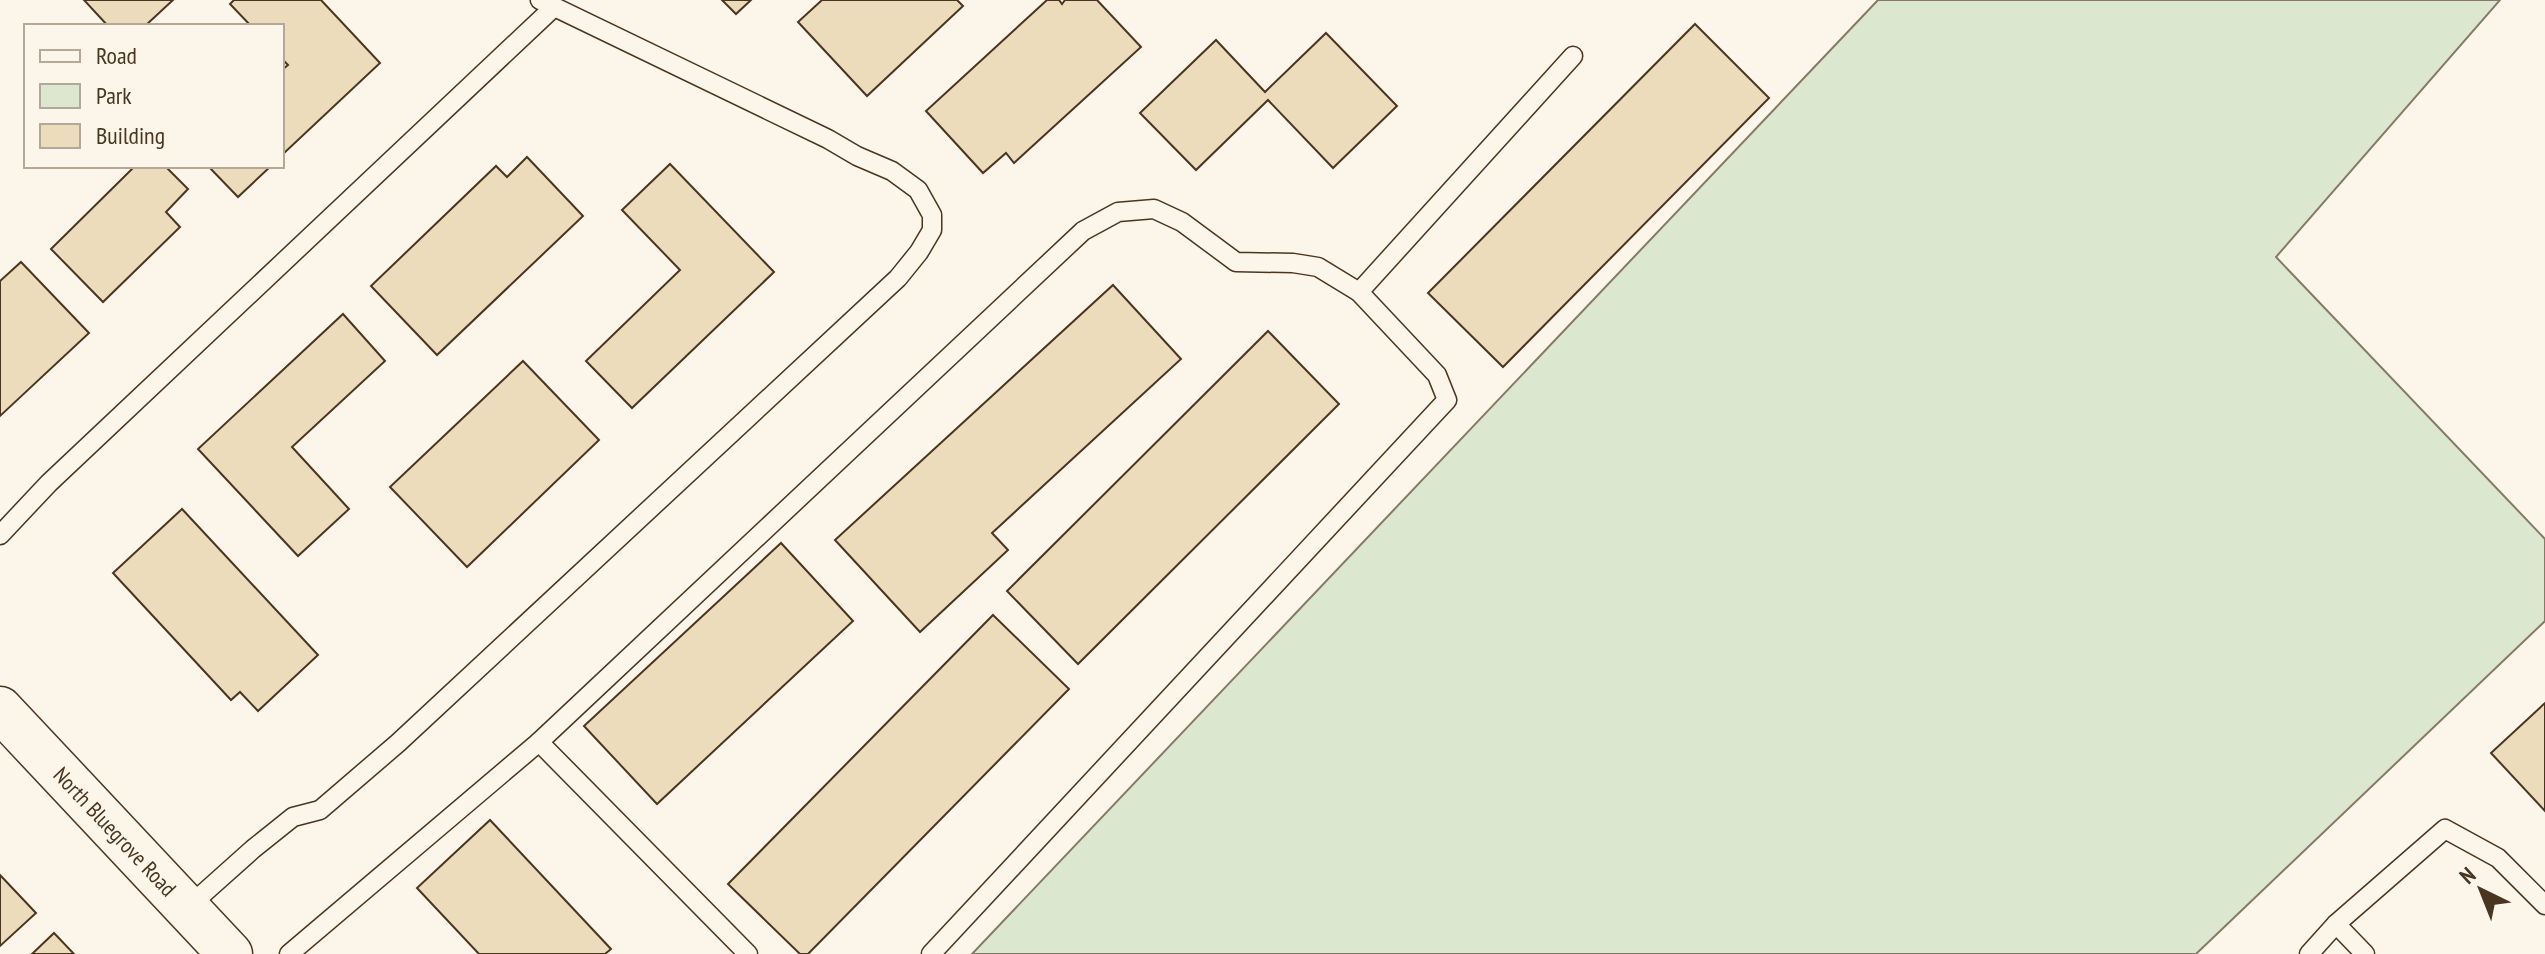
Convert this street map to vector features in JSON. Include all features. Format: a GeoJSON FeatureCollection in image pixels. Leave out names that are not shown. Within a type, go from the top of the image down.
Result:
{"type":"FeatureCollection","features":[{"type":"Feature","properties":{"kind":"street","name":"North Bluegrove Road"},"geometry":{"type":"LineString","coordinates":[[0,709],[230,954]]}},
{"type":"Feature","properties":{"kind":"lane"},"geometry":{"type":"LineString","coordinates":[[0,535],[49,483],[547,4],[892,171],[918,190],[932,215],[932,230],[898,278],[398,743],[320,810],[293,817],[187,908]]}},
{"type":"Feature","properties":{"kind":"lane"},"geometry":{"type":"LineString","coordinates":[[1359,292],[1573,56]]}},
{"type":"Feature","properties":{"kind":"lane"},"geometry":{"type":"LineString","coordinates":[[289,954],[539,742],[1083,231],[1118,212],[1154,209],[1182,222],[1236,262],[1293,263],[1318,267],[1359,292],[1437,375],[1447,400],[931,954]]}},
{"type":"Feature","properties":{"kind":"lane"},"geometry":{"type":"LineString","coordinates":[[539,742],[748,954]]}},
{"type":"Feature","properties":{"kind":"lane"},"geometry":{"type":"LineString","coordinates":[[2309,954],[2336,924],[2445,829],[2498,858],[2545,905]]}},
{"type":"Feature","properties":{"kind":"lane"},"geometry":{"type":"LineString","coordinates":[[2336,924],[2365,954]]}},
{"type":"Feature","properties":{"kind":"green space"},"geometry":{"type":"Polygon","coordinates":[[[1878,0],[2500,0],[2276,257],[2545,539],[2545,621],[2196,954],[972,954],[1878,0]]]}},
{"type":"Feature","properties":{"kind":"building"},"geometry":{"type":"Polygon","coordinates":[[[84,0],[173,0],[147,24],[106,24],[84,0]]]}},
{"type":"Feature","properties":{"kind":"building"},"geometry":{"type":"Polygon","coordinates":[[[234,0],[321,0],[380,63],[284,153],[284,68],[288,65],[284,61],[284,24],[249,24],[230,4],[234,0]]]}},
{"type":"Feature","properties":{"kind":"building"},"geometry":{"type":"Polygon","coordinates":[[[722,0],[751,0],[736,14],[722,0]]]}},
{"type":"Feature","properties":{"kind":"building"},"geometry":{"type":"Polygon","coordinates":[[[822,0],[957,0],[963,6],[867,96],[798,22],[822,0]]]}},
{"type":"Feature","properties":{"kind":"building"},"geometry":{"type":"Polygon","coordinates":[[[1047,0],[1059,0],[1062,4],[1065,0],[1097,0],[1141,47],[1014,163],[1006,153],[983,173],[926,111],[1047,0]]]}},
{"type":"Feature","properties":{"kind":"building"},"geometry":{"type":"Polygon","coordinates":[[[1695,24],[1769,98],[1503,367],[1428,293],[1695,24]]]}},
{"type":"Feature","properties":{"kind":"building"},"geometry":{"type":"Polygon","coordinates":[[[1326,33],[1397,106],[1333,168],[1268,100],[1196,170],[1140,113],[1216,40],[1265,92],[1326,33]]]}},
{"type":"Feature","properties":{"kind":"building"},"geometry":{"type":"Polygon","coordinates":[[[527,157],[583,216],[437,355],[371,286],[496,166],[507,177],[527,157]]]}},
{"type":"Feature","properties":{"kind":"building"},"geometry":{"type":"Polygon","coordinates":[[[670,164],[774,272],[632,408],[586,361],[680,270],[622,210],[670,164]]]}},
{"type":"Feature","properties":{"kind":"building"},"geometry":{"type":"Polygon","coordinates":[[[133,168],[167,168],[188,189],[166,212],[180,227],[103,302],[51,249],[133,168]]]}},
{"type":"Feature","properties":{"kind":"building"},"geometry":{"type":"Polygon","coordinates":[[[210,168],[269,168],[238,197],[210,168]]]}},
{"type":"Feature","properties":{"kind":"building"},"geometry":{"type":"Polygon","coordinates":[[[21,262],[89,333],[0,416],[0,281],[21,262]]]}},
{"type":"Feature","properties":{"kind":"building"},"geometry":{"type":"Polygon","coordinates":[[[1113,285],[1181,359],[992,533],[1008,550],[920,632],[835,540],[1113,285]]]}},
{"type":"Feature","properties":{"kind":"building"},"geometry":{"type":"Polygon","coordinates":[[[343,314],[385,361],[292,447],[349,509],[298,556],[198,449],[343,314]]]}},
{"type":"Feature","properties":{"kind":"building"},"geometry":{"type":"Polygon","coordinates":[[[1268,331],[1339,404],[1078,664],[1007,591],[1268,331]]]}},
{"type":"Feature","properties":{"kind":"building"},"geometry":{"type":"Polygon","coordinates":[[[523,361],[599,440],[467,567],[390,487],[523,361]]]}},
{"type":"Feature","properties":{"kind":"building"},"geometry":{"type":"Polygon","coordinates":[[[182,509],[318,655],[258,711],[240,692],[231,700],[113,573],[182,509]]]}},
{"type":"Feature","properties":{"kind":"building"},"geometry":{"type":"Polygon","coordinates":[[[781,543],[853,621],[657,804],[584,726],[781,543]]]}},
{"type":"Feature","properties":{"kind":"building"},"geometry":{"type":"Polygon","coordinates":[[[993,615],[1069,689],[808,954],[800,954],[728,884],[993,615]]]}},
{"type":"Feature","properties":{"kind":"building"},"geometry":{"type":"Polygon","coordinates":[[[2545,703],[2545,811],[2491,753],[2545,703]]]}},
{"type":"Feature","properties":{"kind":"building"},"geometry":{"type":"Polygon","coordinates":[[[490,820],[611,949],[605,954],[479,954],[417,888],[490,820]]]}},
{"type":"Feature","properties":{"kind":"building"},"geometry":{"type":"Polygon","coordinates":[[[0,875],[36,913],[0,946],[0,875]]]}},
{"type":"Feature","properties":{"kind":"building"},"geometry":{"type":"Polygon","coordinates":[[[54,933],[74,954],[32,954],[54,933]]]}}]}
